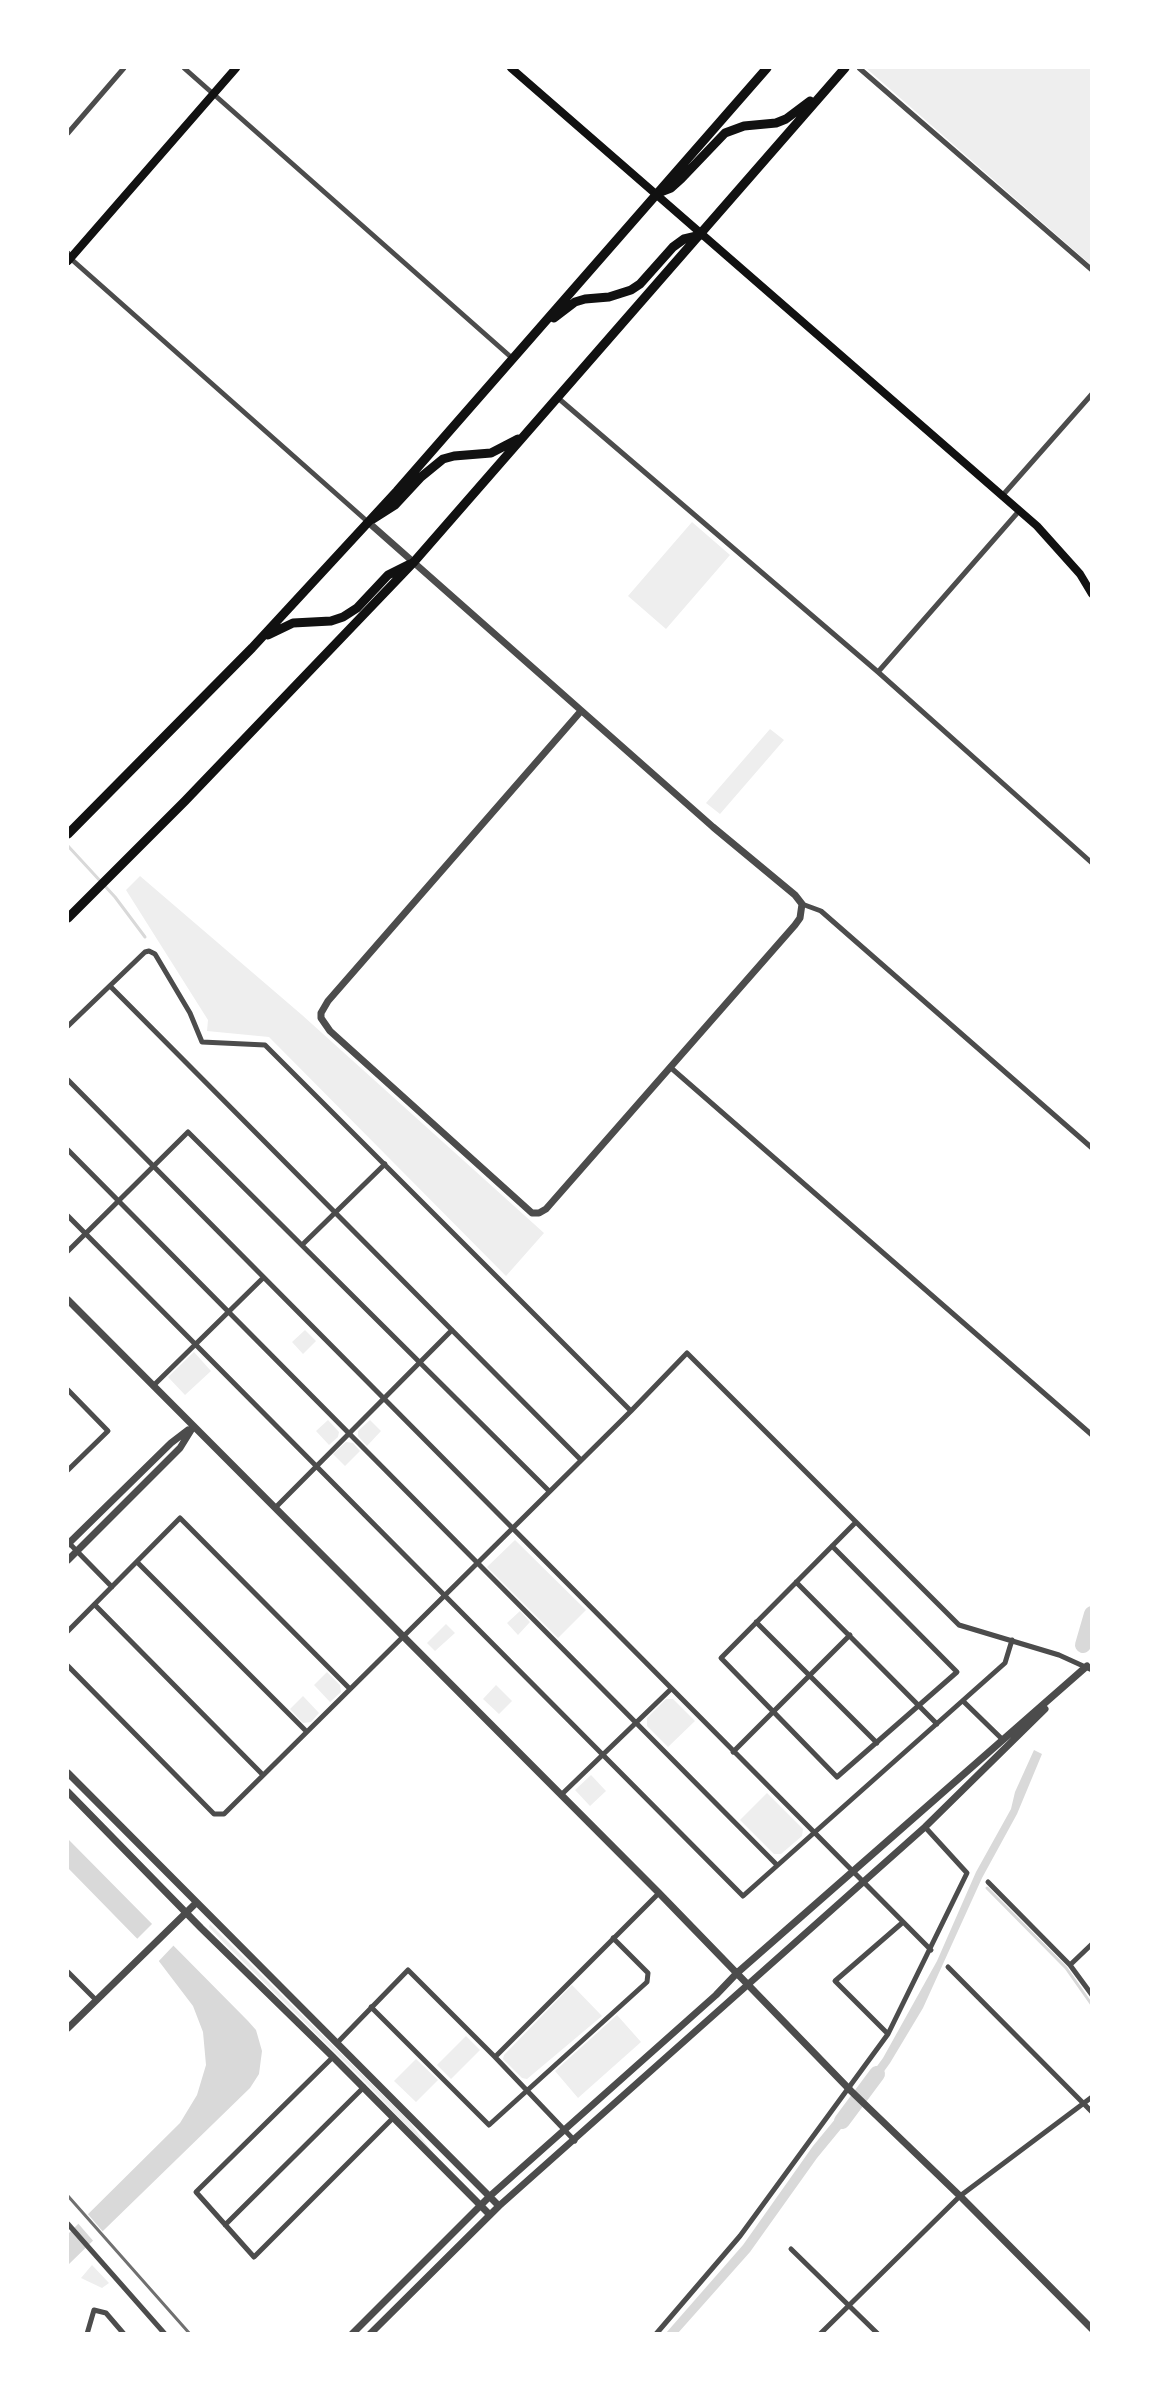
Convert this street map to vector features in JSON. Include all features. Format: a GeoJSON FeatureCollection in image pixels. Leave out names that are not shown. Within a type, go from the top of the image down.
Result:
{"type":"FeatureCollection","features":[{"type":"Feature","properties":{"kind":"highway"},"geometry":{"type":"LineString","coordinates":[[68,834],[252,648],[368,522],[766,68]]}},
{"type":"Feature","properties":{"kind":"highway"},"geometry":{"type":"LineString","coordinates":[[68,918],[268,716],[413,563],[845,68]]}},
{"type":"Feature","properties":{"kind":"highway"},"geometry":{"type":"LineString","coordinates":[[655,195],[671,188],[725,133],[744,126],[776,123],[786,119],[822,93]]}},
{"type":"Feature","properties":{"kind":"highway"},"geometry":{"type":"LineString","coordinates":[[536,332],[575,302],[609,297],[631,290],[640,284],[673,247],[684,239],[701,234]]}},
{"type":"Feature","properties":{"kind":"highway"},"geometry":{"type":"LineString","coordinates":[[368,522],[395,505],[421,477],[443,459],[491,453],[516,441],[530,429]]}},
{"type":"Feature","properties":{"kind":"highway"},"geometry":{"type":"LineString","coordinates":[[252,648],[283,626],[331,621],[343,617],[357,608],[388,576],[413,563]]}},
{"type":"Feature","properties":{"kind":"main road"},"geometry":{"type":"LineString","coordinates":[[68,257],[236,68]]}},
{"type":"Feature","properties":{"kind":"main road"},"geometry":{"type":"LineString","coordinates":[[511,68],[1019,511],[1066,556],[1092,594]]}},
{"type":"Feature","properties":{"kind":"street"},"geometry":{"type":"LineString","coordinates":[[68,133],[124,68]]}},
{"type":"Feature","properties":{"kind":"street"},"geometry":{"type":"LineString","coordinates":[[184,68],[512,358]]}},
{"type":"Feature","properties":{"kind":"street"},"geometry":{"type":"LineString","coordinates":[[860,68],[1092,270]]}},
{"type":"Feature","properties":{"kind":"street"},"geometry":{"type":"LineString","coordinates":[[68,257],[581,711],[795,895],[802,904],[821,911],[1092,1148]]}},
{"type":"Feature","properties":{"kind":"street"},"geometry":{"type":"LineString","coordinates":[[1002,496],[1092,394]]}},
{"type":"Feature","properties":{"kind":"street"},"geometry":{"type":"LineString","coordinates":[[558,398],[878,672],[1092,863]]}},
{"type":"Feature","properties":{"kind":"street"},"geometry":{"type":"LineString","coordinates":[[878,672],[1019,511]]}},
{"type":"Feature","properties":{"kind":"street"},"geometry":{"type":"LineString","coordinates":[[581,711],[328,1001],[321,1013],[321,1018],[330,1031],[531,1213],[539,1213],[546,1209],[795,925],[800,918],[802,904]]}},
{"type":"Feature","properties":{"kind":"street"},"geometry":{"type":"LineString","coordinates":[[68,1026],[145,952],[155,954],[190,1013],[202,1042],[265,1045],[631,1411]]}},
{"type":"Feature","properties":{"kind":"street"},"geometry":{"type":"LineString","coordinates":[[110,986],[581,1460]]}},
{"type":"Feature","properties":{"kind":"street"},"geometry":{"type":"LineString","coordinates":[[670,1066],[1092,1435]]}},
{"type":"Feature","properties":{"kind":"street"},"geometry":{"type":"LineString","coordinates":[[68,1080],[931,1950]]}},
{"type":"Feature","properties":{"kind":"street"},"geometry":{"type":"LineString","coordinates":[[68,1251],[188,1132],[549,1491]]}},
{"type":"Feature","properties":{"kind":"street"},"geometry":{"type":"LineString","coordinates":[[68,1150],[777,1865]]}},
{"type":"Feature","properties":{"kind":"street"},"geometry":{"type":"LineString","coordinates":[[302,1245],[385,1164]]}},
{"type":"Feature","properties":{"kind":"street"},"geometry":{"type":"LineString","coordinates":[[68,1216],[743,1896],[1005,1664],[1012,1640]]}},
{"type":"Feature","properties":{"kind":"street"},"geometry":{"type":"LineString","coordinates":[[153,1386],[263,1278]]}},
{"type":"Feature","properties":{"kind":"street"},"geometry":{"type":"LineString","coordinates":[[68,1300],[659,1893],[848,2087],[1092,2329]]}},
{"type":"Feature","properties":{"kind":"street"},"geometry":{"type":"LineString","coordinates":[[275,1508],[452,1330]]}},
{"type":"Feature","properties":{"kind":"street"},"geometry":{"type":"LineString","coordinates":[[68,1666],[214,1814],[224,1814],[687,1353],[959,1625],[1090,1666]]}},
{"type":"Feature","properties":{"kind":"street"},"geometry":{"type":"LineString","coordinates":[[68,1390],[108,1431],[68,1469]]}},
{"type":"Feature","properties":{"kind":"street"},"geometry":{"type":"LineString","coordinates":[[111,1587],[68,1543],[171,1443],[193,1427]]}},
{"type":"Feature","properties":{"kind":"street"},"geometry":{"type":"LineString","coordinates":[[68,1560],[180,1448],[193,1427]]}},
{"type":"Feature","properties":{"kind":"street"},"geometry":{"type":"LineString","coordinates":[[68,1631],[180,1518],[350,1689]]}},
{"type":"Feature","properties":{"kind":"street"},"geometry":{"type":"LineString","coordinates":[[832,1546],[957,1672],[837,1777],[721,1658],[756,1622],[832,1546],[856,1522]]}},
{"type":"Feature","properties":{"kind":"street"},"geometry":{"type":"LineString","coordinates":[[137,1562],[306,1731]]}},
{"type":"Feature","properties":{"kind":"street"},"geometry":{"type":"LineString","coordinates":[[796,1582],[937,1724]]}},
{"type":"Feature","properties":{"kind":"street"},"geometry":{"type":"LineString","coordinates":[[95,1605],[263,1775]]}},
{"type":"Feature","properties":{"kind":"street"},"geometry":{"type":"LineString","coordinates":[[756,1622],[877,1743]]}},
{"type":"Feature","properties":{"kind":"street"},"geometry":{"type":"LineString","coordinates":[[734,1752],[850,1635]]}},
{"type":"Feature","properties":{"kind":"street"},"geometry":{"type":"LineString","coordinates":[[352,2334],[489,2196],[716,1995],[737,1973],[1090,1666]]}},
{"type":"Feature","properties":{"kind":"street"},"geometry":{"type":"LineString","coordinates":[[370,2334],[499,2206],[575,2141],[925,1827],[1090,1666]]}},
{"type":"Feature","properties":{"kind":"street"},"geometry":{"type":"LineString","coordinates":[[561,1795],[671,1689]]}},
{"type":"Feature","properties":{"kind":"street"},"geometry":{"type":"LineString","coordinates":[[963,1701],[1003,1740]]}},
{"type":"Feature","properties":{"kind":"street"},"geometry":{"type":"LineString","coordinates":[[68,1773],[499,2206]]}},
{"type":"Feature","properties":{"kind":"street"},"geometry":{"type":"LineString","coordinates":[[68,1792],[186,1913],[333,2056],[490,2215]]}},
{"type":"Feature","properties":{"kind":"street"},"geometry":{"type":"LineString","coordinates":[[656,2334],[740,2236],[888,2034],[967,1873],[925,1827]]}},
{"type":"Feature","properties":{"kind":"street"},"geometry":{"type":"LineString","coordinates":[[988,1882],[1070,1965],[1092,1995]]}},
{"type":"Feature","properties":{"kind":"street"},"geometry":{"type":"LineString","coordinates":[[495,2057],[659,1893]]}},
{"type":"Feature","properties":{"kind":"street"},"geometry":{"type":"LineString","coordinates":[[68,2028],[196,1902]]}},
{"type":"Feature","properties":{"kind":"street"},"geometry":{"type":"LineString","coordinates":[[888,2034],[835,1981],[902,1923]]}},
{"type":"Feature","properties":{"kind":"street"},"geometry":{"type":"LineString","coordinates":[[371,2007],[489,2125],[527,2088],[647,1982],[648,1973],[613,1938]]}},
{"type":"Feature","properties":{"kind":"street"},"geometry":{"type":"LineString","coordinates":[[1070,1965],[1092,1944]]}},
{"type":"Feature","properties":{"kind":"street"},"geometry":{"type":"LineString","coordinates":[[948,1967],[1092,2112]]}},
{"type":"Feature","properties":{"kind":"street"},"geometry":{"type":"LineString","coordinates":[[336,2043],[408,1970],[527,2088],[575,2141]]}},
{"type":"Feature","properties":{"kind":"street"},"geometry":{"type":"LineString","coordinates":[[68,1972],[96,2000]]}},
{"type":"Feature","properties":{"kind":"street"},"geometry":{"type":"LineString","coordinates":[[333,2056],[196,2192],[254,2257],[393,2118]]}},
{"type":"Feature","properties":{"kind":"street"},"geometry":{"type":"LineString","coordinates":[[225,2225],[364,2087]]}},
{"type":"Feature","properties":{"kind":"street"},"geometry":{"type":"LineString","coordinates":[[820,2334],[960,2196],[1092,2097]]}},
{"type":"Feature","properties":{"kind":"street"},"geometry":{"type":"LineString","coordinates":[[68,2224],[165,2334]]}},
{"type":"Feature","properties":{"kind":"street"},"geometry":{"type":"LineString","coordinates":[[791,2249],[878,2334]]}},
{"type":"Feature","properties":{"kind":"street"},"geometry":{"type":"LineString","coordinates":[[87,2334],[94,2310],[106,2313],[124,2334]]}},
{"type":"Feature","properties":{"kind":"shaded area"},"geometry":{"type":"Polygon","coordinates":[[[866,68],[1091,68],[1091,265],[866,68]]]}},
{"type":"Feature","properties":{"kind":"shaded area"},"geometry":{"type":"Polygon","coordinates":[[[692,522],[730,555],[666,629],[628,596],[692,522]]]}},
{"type":"Feature","properties":{"kind":"shaded area"},"geometry":{"type":"Polygon","coordinates":[[[770,729],[784,740],[720,814],[706,803],[770,729]]]}},
{"type":"Feature","properties":{"kind":"shaded area"},"geometry":{"type":"Polygon","coordinates":[[[140,876],[302,1015],[544,1233],[506,1276],[269,1037],[207,1031],[208,1020],[126,890],[140,876]]]}},
{"type":"Feature","properties":{"kind":"shaded area"},"geometry":{"type":"Polygon","coordinates":[[[305,1330],[316,1341],[303,1354],[292,1342],[305,1330]]]}},
{"type":"Feature","properties":{"kind":"shaded area"},"geometry":{"type":"Polygon","coordinates":[[[194,1352],[211,1371],[185,1395],[168,1377],[194,1352]]]}},
{"type":"Feature","properties":{"kind":"shaded area"},"geometry":{"type":"Polygon","coordinates":[[[328,1420],[339,1432],[338,1437],[329,1445],[316,1431],[328,1420]]]}},
{"type":"Feature","properties":{"kind":"shaded area"},"geometry":{"type":"Polygon","coordinates":[[[370,1420],[381,1431],[367,1446],[358,1436],[358,1431],[370,1420]]]}},
{"type":"Feature","properties":{"kind":"shaded area"},"geometry":{"type":"Polygon","coordinates":[[[346,1442],[353,1443],[360,1451],[345,1466],[333,1454],[346,1442]]]}},
{"type":"Feature","properties":{"kind":"shaded area"},"geometry":{"type":"Polygon","coordinates":[[[515,1540],[586,1610],[558,1638],[487,1567],[515,1540]]]}},
{"type":"Feature","properties":{"kind":"shaded area"},"geometry":{"type":"Polygon","coordinates":[[[520,1611],[530,1622],[518,1635],[507,1623],[520,1611]]]}},
{"type":"Feature","properties":{"kind":"shaded area"},"geometry":{"type":"Polygon","coordinates":[[[446,1624],[455,1633],[435,1651],[427,1643],[446,1624]]]}},
{"type":"Feature","properties":{"kind":"shaded area"},"geometry":{"type":"Polygon","coordinates":[[[327,1672],[340,1685],[341,1692],[330,1702],[314,1685],[327,1672]]]}},
{"type":"Feature","properties":{"kind":"shaded area"},"geometry":{"type":"Polygon","coordinates":[[[496,1685],[512,1701],[499,1714],[483,1699],[496,1685]]]}},
{"type":"Feature","properties":{"kind":"shaded area"},"geometry":{"type":"Polygon","coordinates":[[[303,1696],[319,1713],[311,1722],[303,1723],[290,1709],[303,1696]]]}},
{"type":"Feature","properties":{"kind":"shaded area"},"geometry":{"type":"Polygon","coordinates":[[[666,1699],[673,1699],[695,1721],[668,1747],[647,1726],[647,1718],[666,1699]]]}},
{"type":"Feature","properties":{"kind":"shaded area"},"geometry":{"type":"Polygon","coordinates":[[[1034,1750],[1042,1754],[1017,1814],[982,1878],[923,2008],[890,2063],[867,2095],[861,2088],[883,2058],[937,1961],[976,1872],[1011,1809],[1015,1792],[1034,1750]]]}},
{"type":"Feature","properties":{"kind":"shaded area"},"geometry":{"type":"Polygon","coordinates":[[[591,1775],[606,1791],[590,1806],[575,1790],[591,1775]]]}},
{"type":"Feature","properties":{"kind":"shaded area"},"geometry":{"type":"Polygon","coordinates":[[[767,1793],[803,1829],[802,1836],[781,1854],[774,1854],[740,1820],[767,1793]]]}},
{"type":"Feature","properties":{"kind":"shaded area"},"geometry":{"type":"Polygon","coordinates":[[[68,1839],[248,2021],[256,2030],[262,2051],[259,2074],[250,2088],[68,2265],[68,2234],[180,2123],[197,2095],[206,2065],[203,2032],[193,2006],[158,1960],[68,1868],[68,1839]]]}},
{"type":"Feature","properties":{"kind":"shaded area"},"geometry":{"type":"Polygon","coordinates":[[[210,1924],[408,2120],[434,2154],[362,2079],[226,1945],[209,1927],[210,1924]]]}},
{"type":"Feature","properties":{"kind":"shaded area"},"geometry":{"type":"Polygon","coordinates":[[[572,1985],[602,2016],[527,2079],[522,2078],[503,2059],[504,2055],[572,1985]]]}},
{"type":"Feature","properties":{"kind":"shaded area"},"geometry":{"type":"Polygon","coordinates":[[[617,2015],[641,2042],[578,2098],[555,2071],[617,2015]]]}},
{"type":"Feature","properties":{"kind":"shaded area"},"geometry":{"type":"Polygon","coordinates":[[[466,2036],[480,2050],[451,2079],[437,2065],[466,2036]]]}},
{"type":"Feature","properties":{"kind":"shaded area"},"geometry":{"type":"Polygon","coordinates":[[[416,2059],[438,2080],[416,2102],[394,2081],[416,2059]]]}},
{"type":"Feature","properties":{"kind":"shaded area"},"geometry":{"type":"Polygon","coordinates":[[[850,2101],[859,2107],[817,2158],[750,2252],[678,2333],[666,2333],[743,2245],[813,2146],[850,2101]]]}},
{"type":"Feature","properties":{"kind":"shaded area"},"geometry":{"type":"Polygon","coordinates":[[[92,2265],[109,2283],[102,2288],[81,2278],[92,2265]]]}},
{"type":"Feature","properties":{"kind":"pier"},"geometry":{"type":"Polygon","coordinates":[[[153,1923],[174,1945],[157,1963],[135,1941],[153,1923]]]}},
{"type":"Feature","properties":{"kind":"pier"},"geometry":{"type":"Polygon","coordinates":[[[86,2212],[105,2234],[95,2243],[76,2221],[86,2212]]]}},
{"type":"Feature","properties":{"kind":"waterway"},"geometry":{"type":"LineString","coordinates":[[68,846],[115,897],[145,937]]}},
{"type":"Feature","properties":{"kind":"waterway"},"geometry":{"type":"LineString","coordinates":[[1083,1645],[1092,1614]]}},
{"type":"Feature","properties":{"kind":"waterway"},"geometry":{"type":"LineString","coordinates":[[987,1888],[1066,1968],[1092,2005]]}},
{"type":"Feature","properties":{"kind":"waterway"},"geometry":{"type":"LineString","coordinates":[[842,2121],[877,2074]]}},
{"type":"Feature","properties":{"kind":"railway"},"geometry":{"type":"LineString","coordinates":[[68,2196],[190,2334]]}}]}
